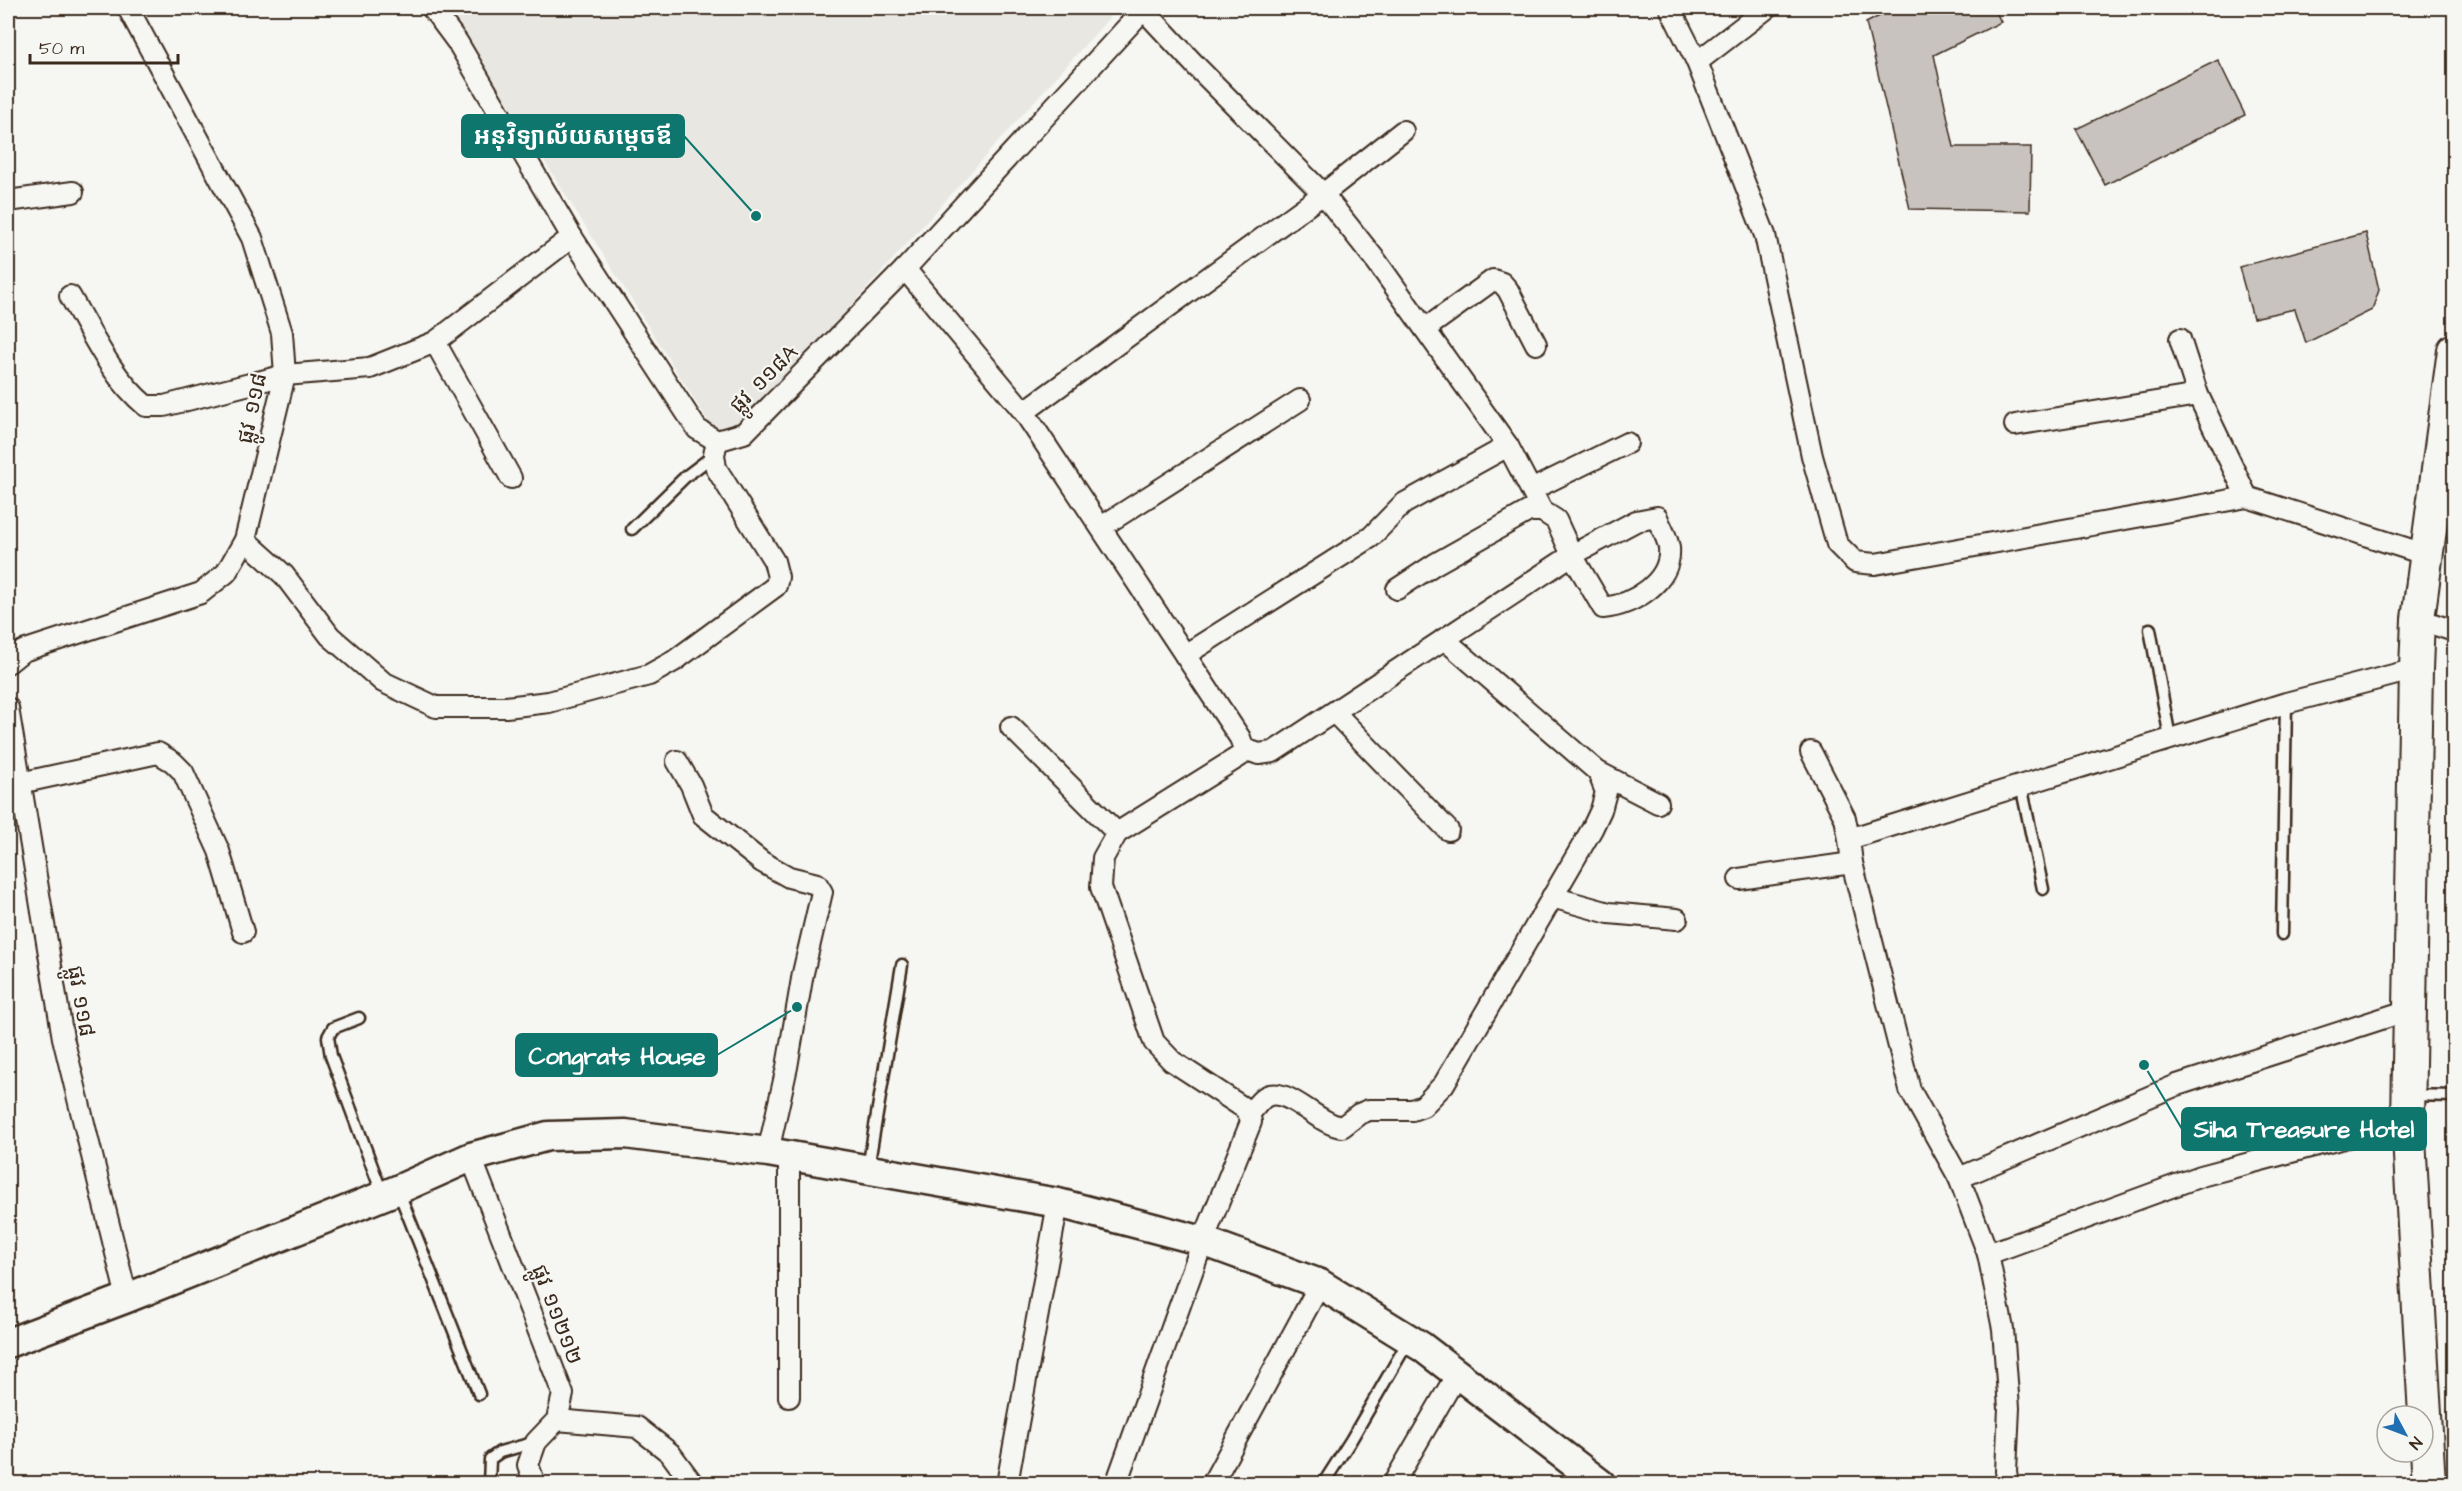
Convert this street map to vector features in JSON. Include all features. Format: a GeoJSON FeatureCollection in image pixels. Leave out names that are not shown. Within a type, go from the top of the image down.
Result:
{"type":"FeatureCollection","features":[{"type":"Feature","properties":{"kind":"main road"},"geometry":{"type":"LineString","coordinates":[[2429,1484],[2408,1108],[2416,669],[2418,620],[2454,350]]}},
{"type":"Feature","properties":{"kind":"main road"},"geometry":{"type":"LineString","coordinates":[[8,1343],[390,1193],[471,1157],[548,1136],[625,1134],[778,1154],[868,1172],[1058,1203],[1203,1241],[1320,1284],[1409,1340],[1457,1374],[1601,1484]]}},
{"type":"Feature","properties":{"kind":"street","name":"ផ្លូវ ១១៨"},"geometry":{"type":"LineString","coordinates":[[8,662],[23,651],[201,593],[226,573],[245,540],[285,375],[282,333],[252,238],[128,8]]}},
{"type":"Feature","properties":{"kind":"street"},"geometry":{"type":"LineString","coordinates":[[245,540],[284,574],[330,636],[383,682],[436,707],[506,707],[549,702],[649,675],[674,661],[776,586],[778,576],[774,561],[716,468],[716,448],[697,429],[572,237],[458,44],[432,8]]}},
{"type":"Feature","properties":{"kind":"street"},"geometry":{"type":"LineString","coordinates":[[1143,8],[1197,67],[1323,194],[1377,262],[1508,446],[1533,489],[1542,511]]}},
{"type":"Feature","properties":{"kind":"street","name":"ផ្លូវ ១១៨A"},"geometry":{"type":"LineString","coordinates":[[716,448],[744,433],[905,269],[1143,8]]}},
{"type":"Feature","properties":{"kind":"street"},"geometry":{"type":"LineString","coordinates":[[1670,8],[1697,62],[1764,235],[1812,456],[1837,544],[1854,562],[1875,564],[2247,497],[2427,555]]}},
{"type":"Feature","properties":{"kind":"street"},"geometry":{"type":"LineString","coordinates":[[1697,62],[1767,8]]}},
{"type":"Feature","properties":{"kind":"street"},"geometry":{"type":"LineString","coordinates":[[1024,412],[1323,194],[1403,131]]}},
{"type":"Feature","properties":{"kind":"street"},"geometry":{"type":"LineString","coordinates":[[8,201],[74,192]]}},
{"type":"Feature","properties":{"kind":"street"},"geometry":{"type":"LineString","coordinates":[[70,296],[119,378],[146,406],[164,406],[285,375],[370,368],[435,342],[572,237]]}},
{"type":"Feature","properties":{"kind":"street"},"geometry":{"type":"LineString","coordinates":[[905,269],[1024,412],[1240,738],[1244,749],[1240,756],[1117,833],[1103,858],[1101,887],[1154,1042],[1172,1061],[1244,1108],[1251,1122],[1203,1241],[1116,1484]]}},
{"type":"Feature","properties":{"kind":"street"},"geometry":{"type":"LineString","coordinates":[[1425,329],[1493,280],[1502,283],[1508,290],[1536,344]]}},
{"type":"Feature","properties":{"kind":"street"},"geometry":{"type":"LineString","coordinates":[[2180,339],[2198,395],[2247,497]]}},
{"type":"Feature","properties":{"kind":"street"},"geometry":{"type":"LineString","coordinates":[[435,342],[511,478]]}},
{"type":"Feature","properties":{"kind":"street"},"geometry":{"type":"LineString","coordinates":[[2015,425],[2198,395]]}},
{"type":"Feature","properties":{"kind":"street"},"geometry":{"type":"LineString","coordinates":[[1101,527],[1300,400]]}},
{"type":"Feature","properties":{"kind":"street"},"geometry":{"type":"LineString","coordinates":[[1533,489],[1627,443]]}},
{"type":"Feature","properties":{"kind":"street"},"geometry":{"type":"LineString","coordinates":[[1185,654],[1371,537],[1403,504],[1508,446]]}},
{"type":"Feature","properties":{"kind":"street"},"geometry":{"type":"LineString","coordinates":[[1244,749],[1259,754],[1273,752],[1572,555],[1636,521],[1657,517],[1669,547],[1666,572],[1652,587],[1618,606],[1603,608],[1572,555],[1556,520],[1542,511],[1529,510],[1435,564],[1397,590]]}},
{"type":"Feature","properties":{"kind":"street"},"geometry":{"type":"LineString","coordinates":[[2418,620],[2454,631]]}},
{"type":"Feature","properties":{"kind":"street"},"geometry":{"type":"LineString","coordinates":[[1444,639],[1598,772],[1658,803]]}},
{"type":"Feature","properties":{"kind":"street"},"geometry":{"type":"LineString","coordinates":[[1848,839],[2286,703],[2416,669]]}},
{"type":"Feature","properties":{"kind":"street","name":"ផ្លូវ ១១៨"},"geometry":{"type":"LineString","coordinates":[[8,708],[63,1038],[127,1298]]}},
{"type":"Feature","properties":{"kind":"street"},"geometry":{"type":"LineString","coordinates":[[1335,713],[1448,830]]}},
{"type":"Feature","properties":{"kind":"street"},"geometry":{"type":"LineString","coordinates":[[1011,727],[1117,833]]}},
{"type":"Feature","properties":{"kind":"street"},"geometry":{"type":"LineString","coordinates":[[1811,752],[1845,818],[1852,863],[1910,1090],[1959,1178],[1988,1254],[2003,1329],[2009,1408],[2006,1471],[2008,1484]]}},
{"type":"Feature","properties":{"kind":"street"},"geometry":{"type":"LineString","coordinates":[[20,783],[158,753],[173,762],[183,772],[219,850],[243,932]]}},
{"type":"Feature","properties":{"kind":"street"},"geometry":{"type":"LineString","coordinates":[[677,761],[691,785],[703,815],[762,862],[789,878],[817,884],[822,892],[803,973],[787,1067],[778,1154],[789,1397]]}},
{"type":"Feature","properties":{"kind":"street"},"geometry":{"type":"LineString","coordinates":[[1249,1114],[1264,1097],[1284,1094],[1330,1126],[1342,1127],[1359,1114],[1369,1110],[1412,1110],[1423,1106],[1444,1084],[1601,810],[1606,792],[1598,772]]}},
{"type":"Feature","properties":{"kind":"street"},"geometry":{"type":"LineString","coordinates":[[1739,879],[1852,863]]}},
{"type":"Feature","properties":{"kind":"street"},"geometry":{"type":"LineString","coordinates":[[1552,897],[1609,913],[1677,919]]}},
{"type":"Feature","properties":{"kind":"street"},"geometry":{"type":"LineString","coordinates":[[1959,1178],[2177,1085],[2409,1010]]}},
{"type":"Feature","properties":{"kind":"street"},"geometry":{"type":"LineString","coordinates":[[1988,1254],[2201,1176],[2408,1108]]}},
{"type":"Feature","properties":{"kind":"street","name":"ផ្លូវ ១១២១២"},"geometry":{"type":"LineString","coordinates":[[471,1157],[563,1394],[557,1420]]}},
{"type":"Feature","properties":{"kind":"street"},"geometry":{"type":"LineString","coordinates":[[1007,1484],[1058,1203]]}},
{"type":"Feature","properties":{"kind":"street"},"geometry":{"type":"LineString","coordinates":[[1212,1484],[1320,1284]]}},
{"type":"Feature","properties":{"kind":"street"},"geometry":{"type":"LineString","coordinates":[[1393,1484],[1457,1374]]}},
{"type":"Feature","properties":{"kind":"street"},"geometry":{"type":"LineString","coordinates":[[535,1484],[528,1465],[536,1442],[557,1420],[637,1427],[670,1453],[693,1484]]}},
{"type":"Feature","properties":{"kind":"lane"},"geometry":{"type":"LineString","coordinates":[[632,529],[716,448]]}},
{"type":"Feature","properties":{"kind":"lane"},"geometry":{"type":"LineString","coordinates":[[2150,629],[2170,738]]}},
{"type":"Feature","properties":{"kind":"lane"},"geometry":{"type":"LineString","coordinates":[[2282,934],[2286,703]]}},
{"type":"Feature","properties":{"kind":"lane"},"geometry":{"type":"LineString","coordinates":[[2021,784],[2043,890]]}},
{"type":"Feature","properties":{"kind":"lane"},"geometry":{"type":"LineString","coordinates":[[868,1172],[902,965]]}},
{"type":"Feature","properties":{"kind":"lane"},"geometry":{"type":"LineString","coordinates":[[358,1018],[333,1028],[328,1037],[331,1056],[479,1394]]}},
{"type":"Feature","properties":{"kind":"lane"},"geometry":{"type":"LineString","coordinates":[[2408,1108],[2454,1096]]}},
{"type":"Feature","properties":{"kind":"lane"},"geometry":{"type":"LineString","coordinates":[[1323,1484],[1409,1340]]}},
{"type":"Feature","properties":{"kind":"lane"},"geometry":{"type":"LineString","coordinates":[[489,1484],[490,1459],[500,1452],[536,1442]]}},
{"type":"Feature","properties":{"kind":"shaded area"},"geometry":{"type":"Polygon","coordinates":[[[448,8],[1118,8],[745,424],[729,431],[713,429],[448,8]]]}},
{"type":"Feature","properties":{"kind":"building"},"geometry":{"type":"Polygon","coordinates":[[[1895,8],[1994,8],[2001,22],[1934,55],[1954,147],[2031,147],[2030,211],[1910,209],[1866,23],[1895,8]]]}},
{"type":"Feature","properties":{"kind":"building"},"geometry":{"type":"Polygon","coordinates":[[[2218,60],[2245,115],[2105,185],[2076,129],[2218,60]]]}},
{"type":"Feature","properties":{"kind":"building"},"geometry":{"type":"Polygon","coordinates":[[[2366,233],[2379,290],[2372,310],[2306,343],[2295,309],[2253,318],[2239,267],[2366,233]]]}},
{"type":"Feature","properties":{"kind":"place","name":"អនុវិទ្យាល័យសម្តេចឪ"},"geometry":{"type":"Point","coordinates":[756,216]}},
{"type":"Feature","properties":{"kind":"place","name":"Congrats House"},"geometry":{"type":"Point","coordinates":[797,1007]}},
{"type":"Feature","properties":{"kind":"place","name":"Siha Treasure Hotel"},"geometry":{"type":"Point","coordinates":[2144,1065]}}]}
